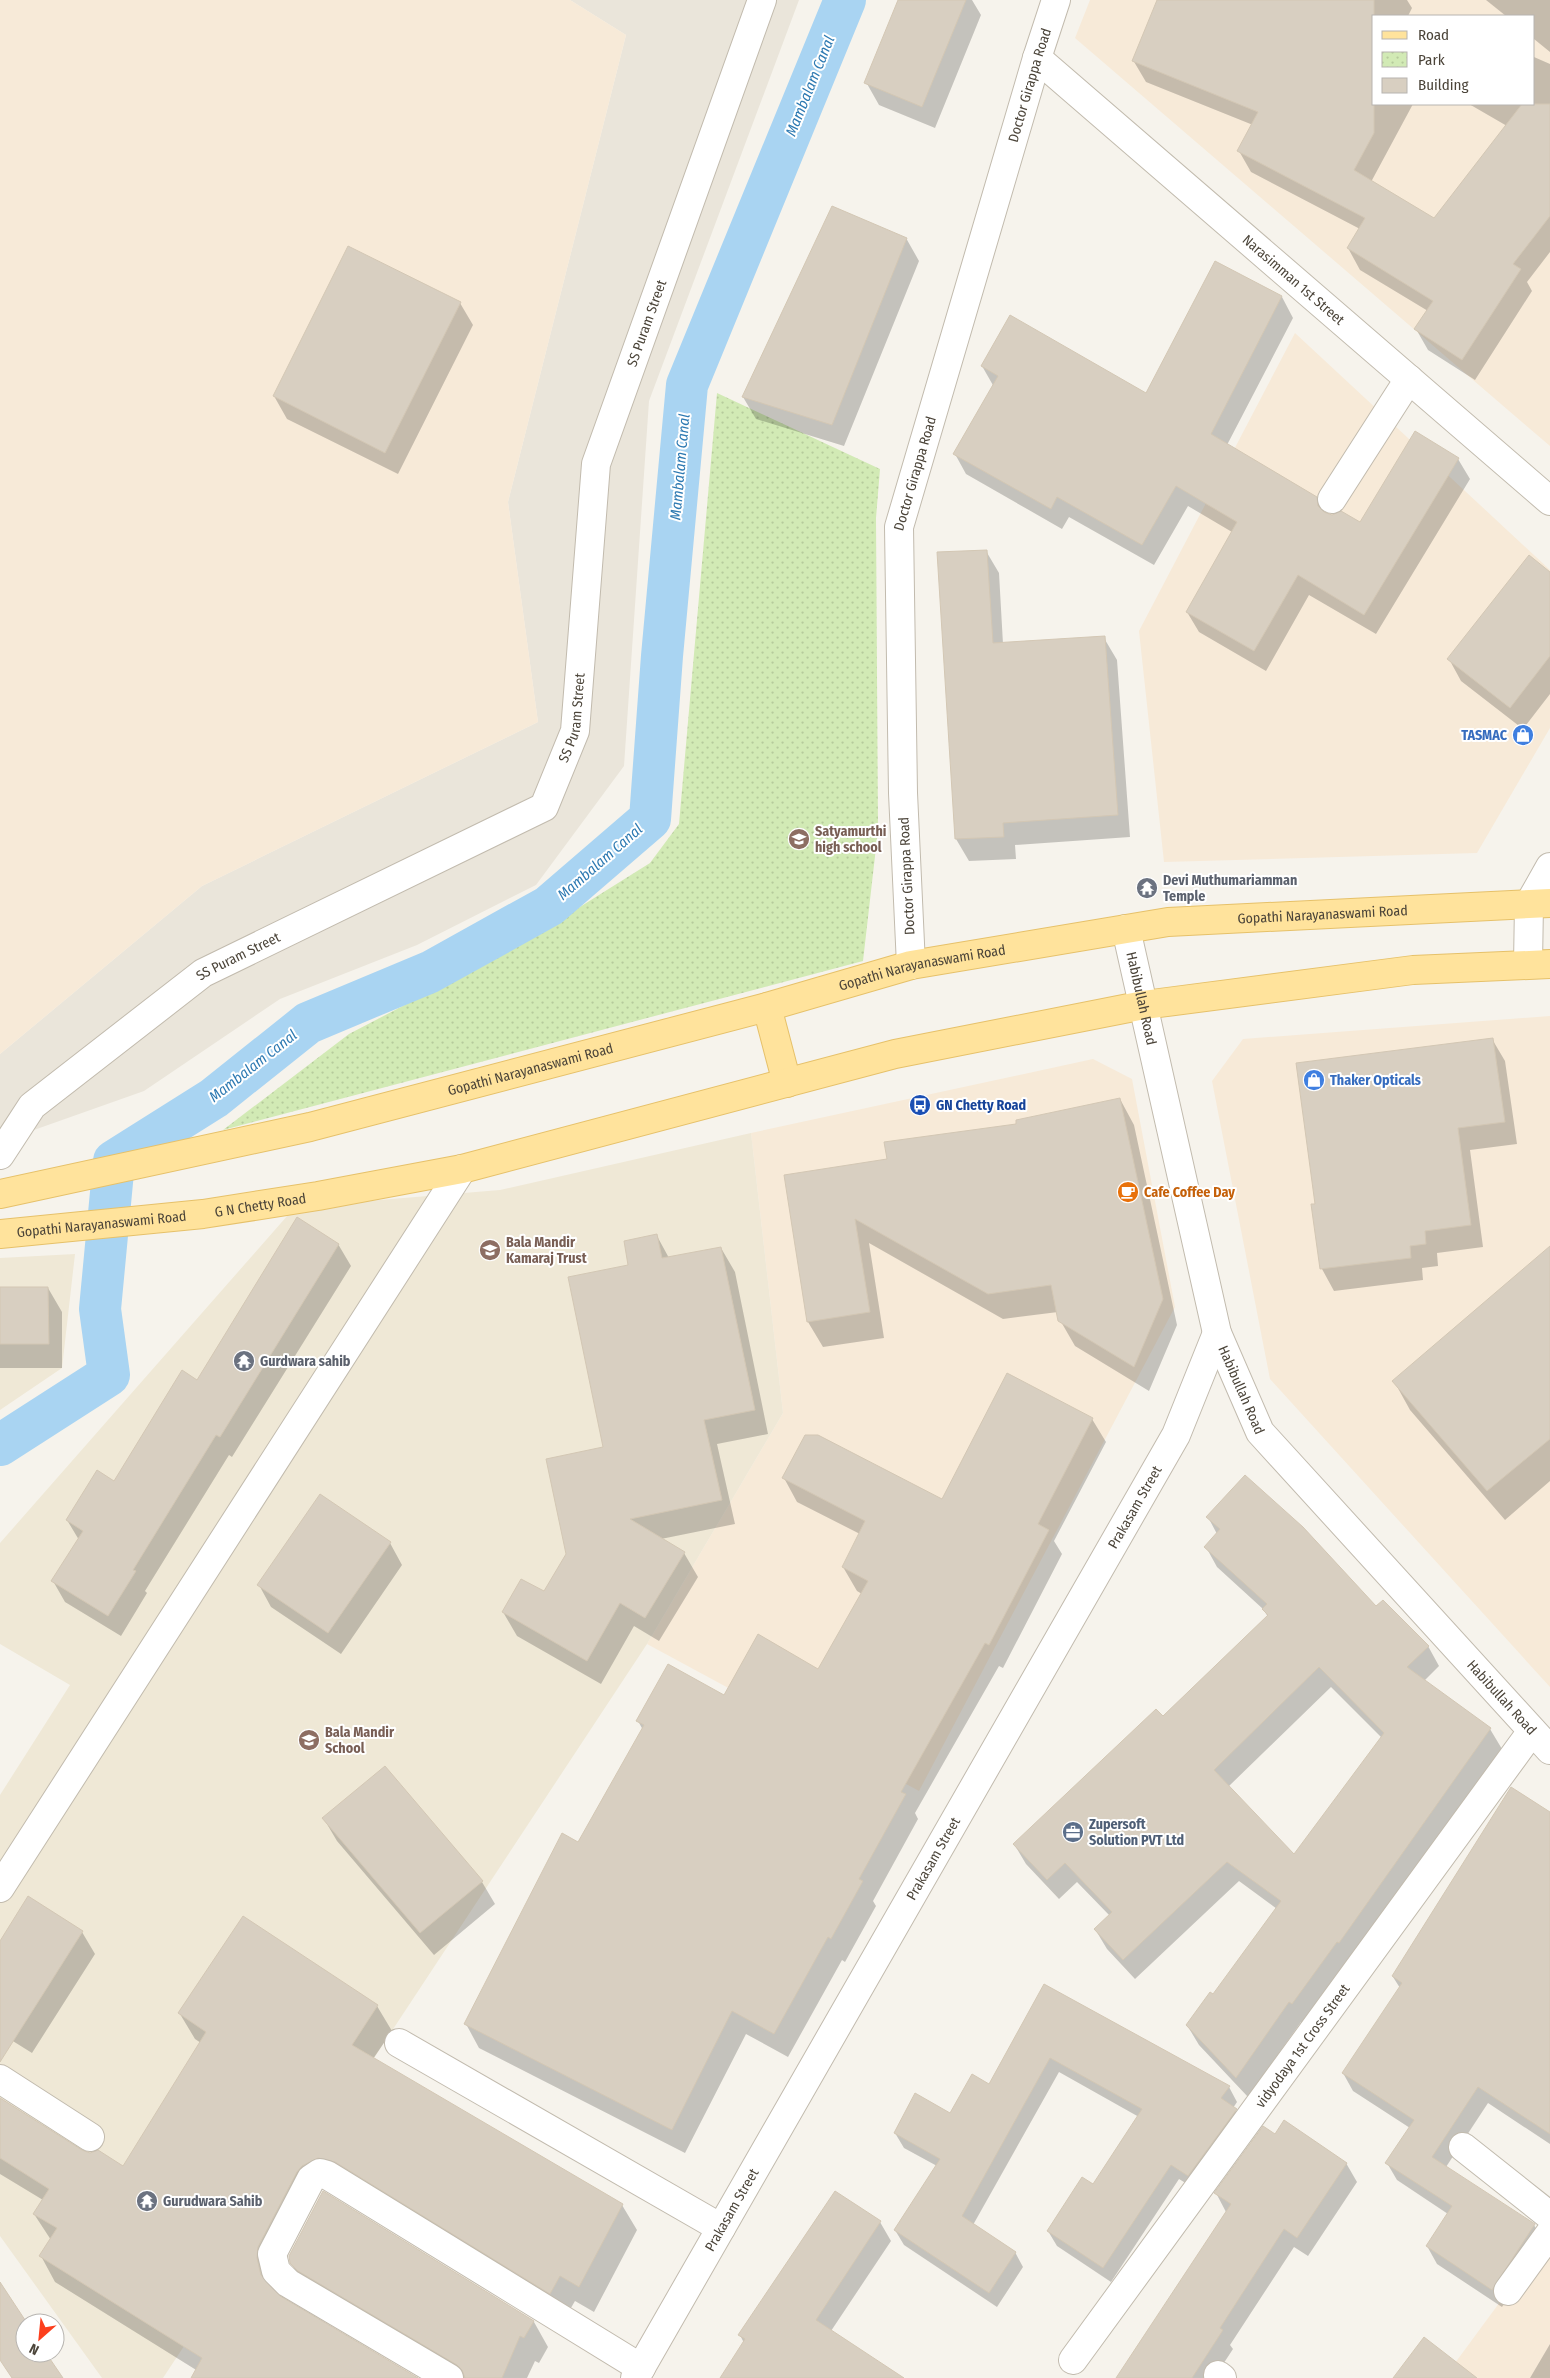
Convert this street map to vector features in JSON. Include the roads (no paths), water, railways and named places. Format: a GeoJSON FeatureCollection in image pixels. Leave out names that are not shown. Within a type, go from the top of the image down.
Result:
{"type":"FeatureCollection","features":[{"type":"Feature","properties":{"kind":"main road","name":"Gopathi Narayanaswami Road"},"geometry":{"type":"LineString","coordinates":[[0,1194],[310,1127],[767,1007],[911,965],[1168,922],[1244,916],[1540,904]]}},
{"type":"Feature","properties":{"kind":"main road"},"geometry":{"type":"LineString","coordinates":[[462,1169],[896,1054],[1144,1005],[1413,970],[1539,964]]}},
{"type":"Feature","properties":{"kind":"main road"},"geometry":{"type":"LineString","coordinates":[[767,1007],[787,1083]]}},
{"type":"Feature","properties":{"kind":"main road","name":"G N Chetty Road"},"geometry":{"type":"LineString","coordinates":[[203,1214],[318,1196],[462,1169]]}},
{"type":"Feature","properties":{"kind":"main road","name":"Gopathi Narayanaswami Road"},"geometry":{"type":"LineString","coordinates":[[0,1234],[203,1214]]}},
{"type":"Feature","properties":{"kind":"street","name":"SS Puram Street"},"geometry":{"type":"LineString","coordinates":[[0,1156],[32,1106],[203,973],[544,807],[575,731],[596,464],[762,0]]}},
{"type":"Feature","properties":{"kind":"street","name":"Doctor Girappa Road"},"geometry":{"type":"LineString","coordinates":[[911,965],[903,793],[900,527],[1036,58],[1056,0]]}},
{"type":"Feature","properties":{"kind":"street","name":"Narasimman 1st Street"},"geometry":{"type":"LineString","coordinates":[[1036,58],[1550,501]]}},
{"type":"Feature","properties":{"kind":"street"},"geometry":{"type":"LineString","coordinates":[[1332,499],[1409,379]]}},
{"type":"Feature","properties":{"kind":"street"},"geometry":{"type":"LineString","coordinates":[[1539,964],[1540,904],[1550,867]]}},
{"type":"Feature","properties":{"kind":"street","name":"Habibullah Road"},"geometry":{"type":"LineString","coordinates":[[1126,929],[1217,1333],[1260,1432],[1550,1750]]}},
{"type":"Feature","properties":{"kind":"street"},"geometry":{"type":"LineString","coordinates":[[0,1888],[462,1169]]}},
{"type":"Feature","properties":{"kind":"street","name":"Prakasam Street"},"geometry":{"type":"LineString","coordinates":[[638,2373],[1176,1435],[1217,1333]]}},
{"type":"Feature","properties":{"kind":"street","name":"vidyodaya 1st Cross Street"},"geometry":{"type":"LineString","coordinates":[[1072,2360],[1532,1730]]}},
{"type":"Feature","properties":{"kind":"street"},"geometry":{"type":"LineString","coordinates":[[399,2043],[721,2228]]}},
{"type":"Feature","properties":{"kind":"street"},"geometry":{"type":"LineString","coordinates":[[0,2079],[90,2137]]}},
{"type":"Feature","properties":{"kind":"street"},"geometry":{"type":"LineString","coordinates":[[1463,2147],[1550,2216]]}},
{"type":"Feature","properties":{"kind":"street"},"geometry":{"type":"LineString","coordinates":[[450,2378],[288,2283],[276,2271],[272,2254],[311,2179],[320,2173],[327,2175],[638,2373]]}},
{"type":"Feature","properties":{"kind":"street"},"geometry":{"type":"LineString","coordinates":[[1508,2291],[1550,2233]]}},
{"type":"Feature","properties":{"kind":"waterway","name":"Mambalam Canal"},"geometry":{"type":"LineString","coordinates":[[0,1445],[109,1375],[100,1309],[114,1161],[214,1098],[308,1023],[430,972],[549,906],[650,819],[662,656],[687,385],[845,0]]}},
{"type":"Feature","properties":{"kind":"place","name":"TASMAC"},"geometry":{"type":"Point","coordinates":[1523,735]}},
{"type":"Feature","properties":{"kind":"place","name":"Satyamurthi high school"},"geometry":{"type":"Point","coordinates":[799,839]}},
{"type":"Feature","properties":{"kind":"place","name":"Devi Muthumariamman Temple"},"geometry":{"type":"Point","coordinates":[1147,888]}},
{"type":"Feature","properties":{"kind":"place","name":"Thaker Opticals"},"geometry":{"type":"Point","coordinates":[1314,1080]}},
{"type":"Feature","properties":{"kind":"place","name":"GN Chetty Road"},"geometry":{"type":"Point","coordinates":[920,1105]}},
{"type":"Feature","properties":{"kind":"place","name":"Cafe Coffee Day"},"geometry":{"type":"Point","coordinates":[1128,1192]}},
{"type":"Feature","properties":{"kind":"place","name":"Bala Mandir Kamaraj Trust"},"geometry":{"type":"Point","coordinates":[490,1250]}},
{"type":"Feature","properties":{"kind":"place","name":"Gurdwara sahib"},"geometry":{"type":"Point","coordinates":[244,1361]}},
{"type":"Feature","properties":{"kind":"place","name":"Bala Mandir School"},"geometry":{"type":"Point","coordinates":[309,1740]}},
{"type":"Feature","properties":{"kind":"place","name":"Zupersoft Solution PVT Ltd"},"geometry":{"type":"Point","coordinates":[1073,1832]}},
{"type":"Feature","properties":{"kind":"place","name":"Gurudwara Sahib"},"geometry":{"type":"Point","coordinates":[147,2201]}}]}
